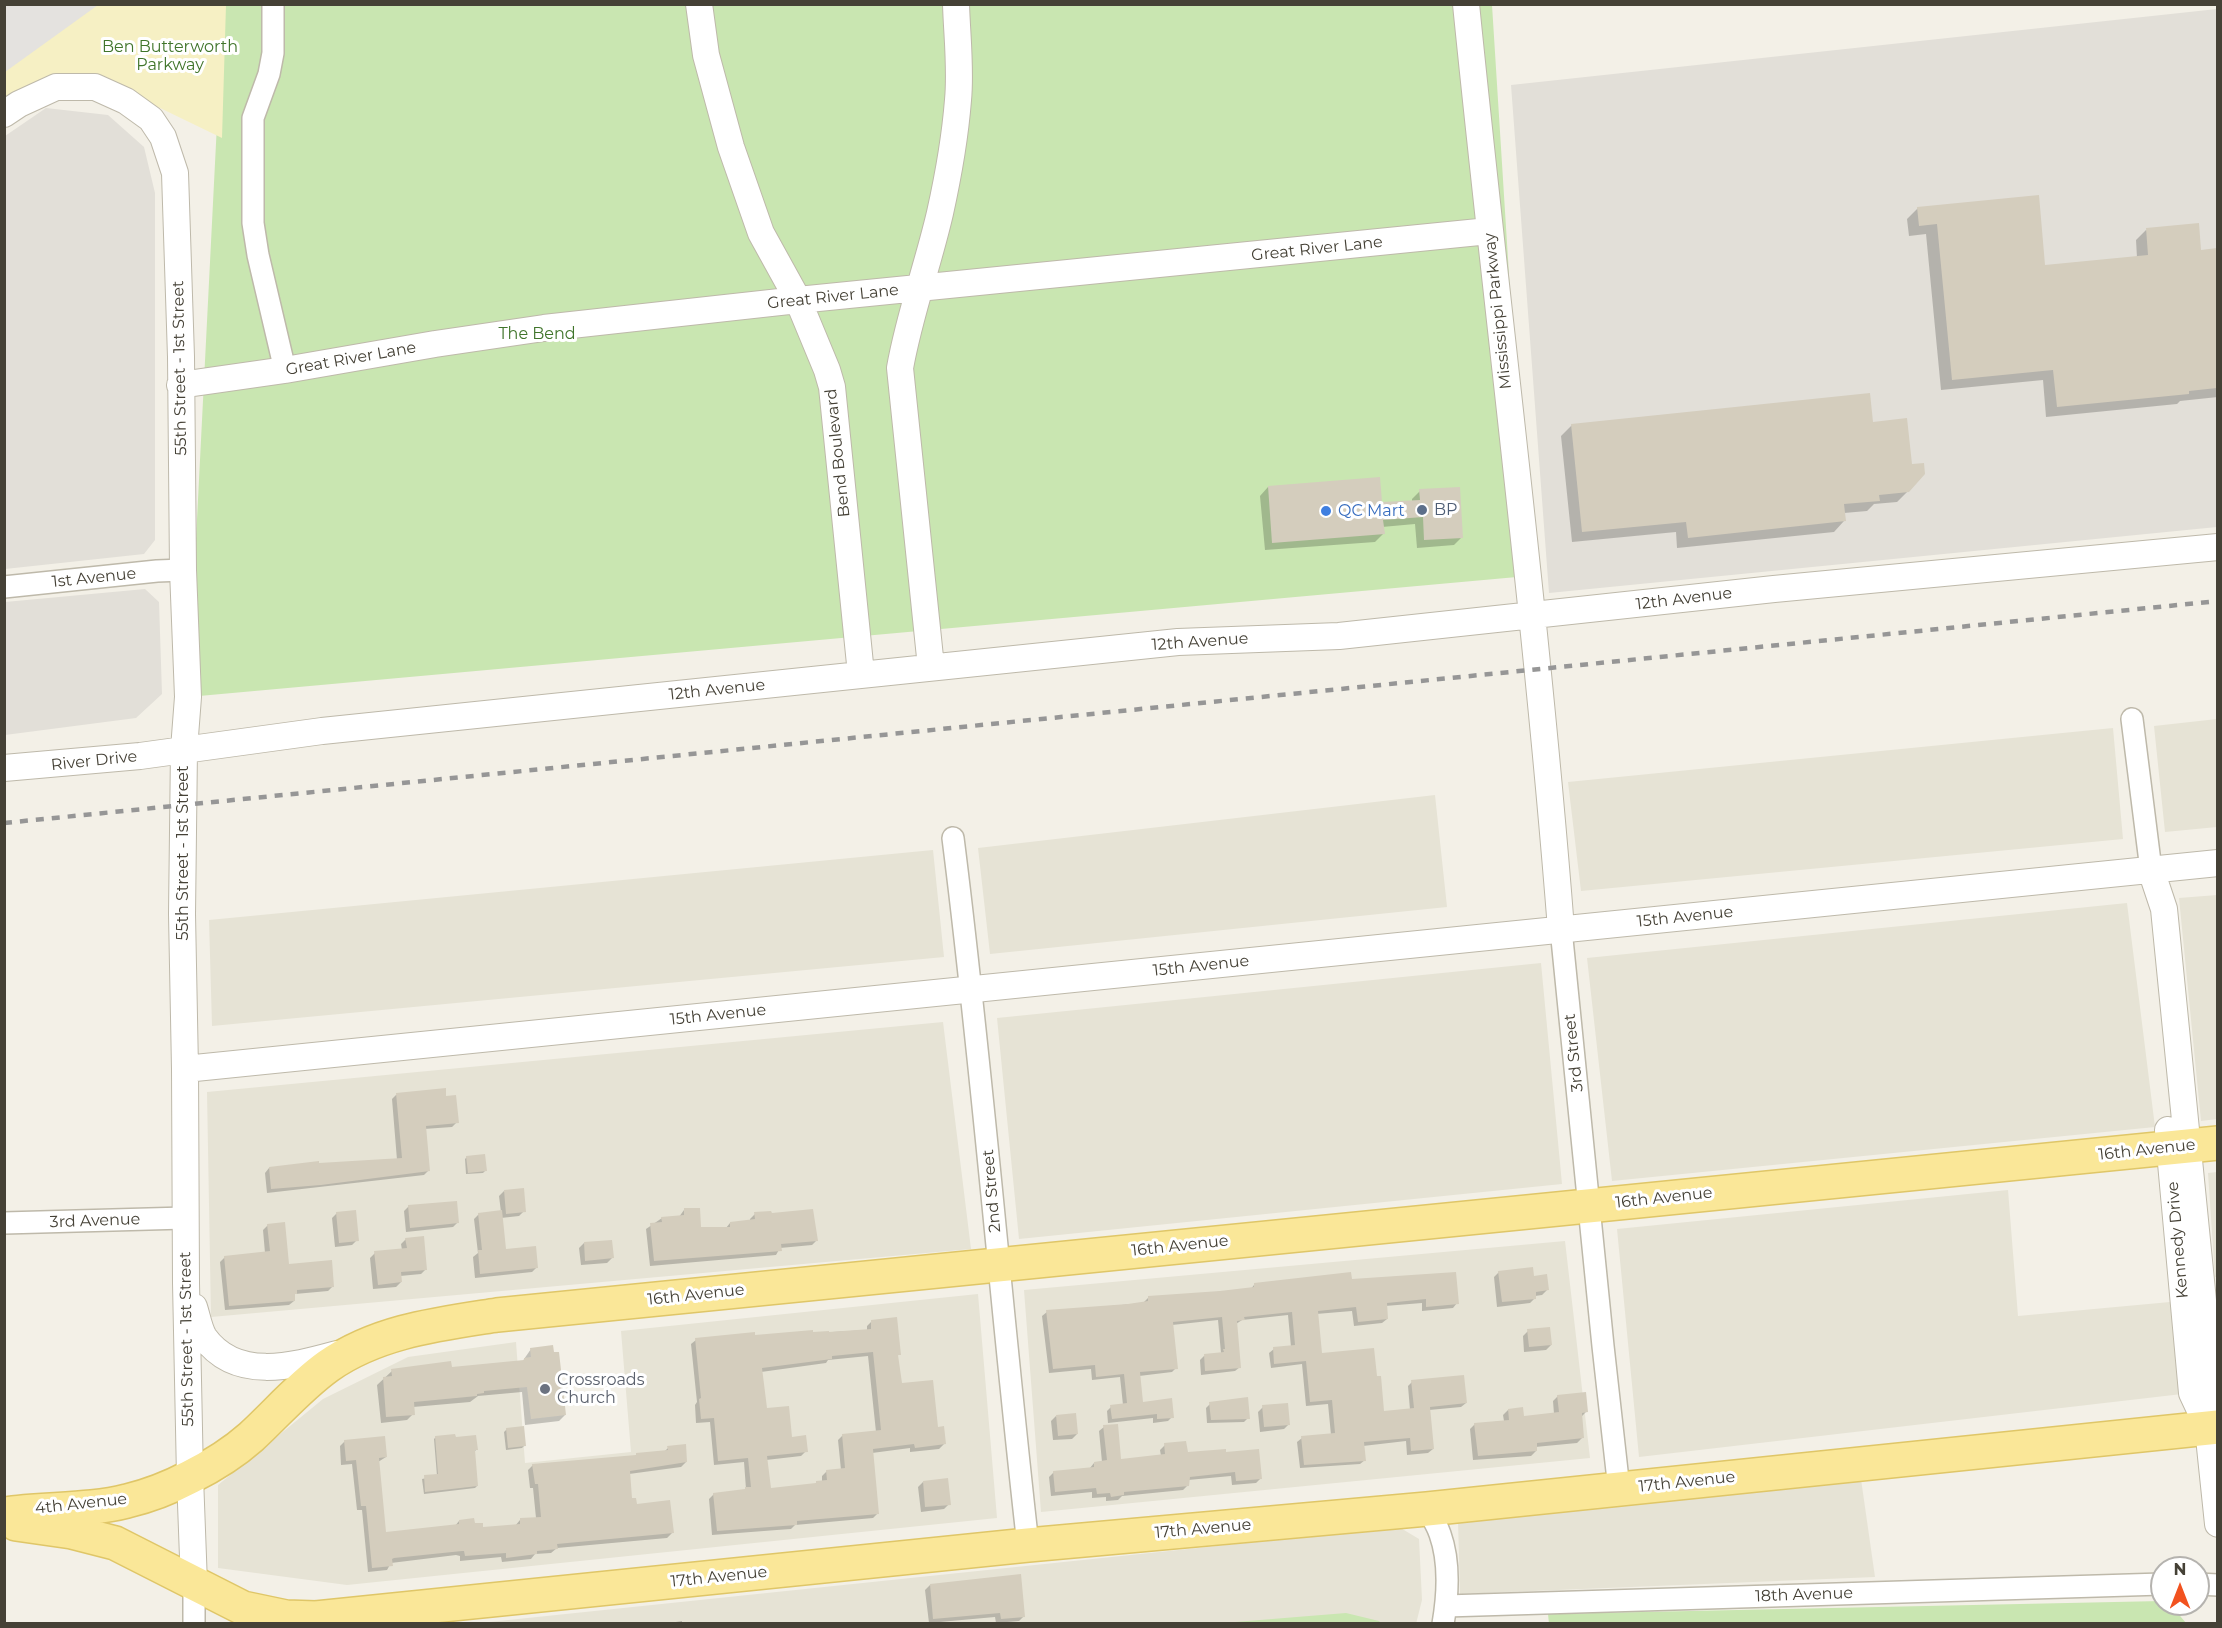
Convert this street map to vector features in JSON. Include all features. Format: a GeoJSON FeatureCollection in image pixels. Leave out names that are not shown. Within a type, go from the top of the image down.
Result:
{"type":"FeatureCollection","features":[{"type":"Feature","properties":{"kind":"main road","name":"16th Avenue"},"geometry":{"type":"LineString","coordinates":[[190,1477],[250,1438],[329,1366],[360,1348],[389,1336],[424,1326],[497,1315],[2192,1145]]}},
{"type":"Feature","properties":{"kind":"main road","name":"17th Avenue"},"geometry":{"type":"LineString","coordinates":[[194,1584],[243,1608],[286,1617],[316,1618],[1028,1545],[1427,1509],[2213,1428]]}},
{"type":"Feature","properties":{"kind":"main road","name":"4th Avenue"},"geometry":{"type":"LineString","coordinates":[[4,1514],[125,1502],[190,1477]]}},
{"type":"Feature","properties":{"kind":"main road","name":"4th Avenue"},"geometry":{"type":"LineString","coordinates":[[4,1522],[72,1532],[115,1543],[194,1584]]}},
{"type":"Feature","properties":{"kind":"street"},"geometry":{"type":"LineString","coordinates":[[273,4],[273,53],[253,118],[253,224],[285,370]]}},
{"type":"Feature","properties":{"kind":"street","name":"Bend Boulevard"},"geometry":{"type":"LineString","coordinates":[[699,4],[706,55],[730,147],[761,233],[798,300],[832,387],[861,674]]}},
{"type":"Feature","properties":{"kind":"street"},"geometry":{"type":"LineString","coordinates":[[931,667],[900,368],[904,341],[921,289],[940,212],[958,99],[956,4]]}},
{"type":"Feature","properties":{"kind":"street","name":"Mississippi Parkway"},"geometry":{"type":"LineString","coordinates":[[1466,4],[1532,617]]}},
{"type":"Feature","properties":{"kind":"street","name":"55th Street - 1st Street"},"geometry":{"type":"LineString","coordinates":[[4,114],[19,104],[56,87],[95,87],[126,101],[151,119],[162,137],[175,172],[183,570],[188,697],[184,749],[182,914],[186,1283],[194,1623]]}},
{"type":"Feature","properties":{"kind":"street","name":"Great River Lane"},"geometry":{"type":"LineString","coordinates":[[180,385],[544,328],[798,300],[1489,231]]}},
{"type":"Feature","properties":{"kind":"street","name":"12th Avenue"},"geometry":{"type":"LineString","coordinates":[[184,749],[322,730],[507,713],[1178,642],[1339,636],[1532,617],[1774,589],[2217,547]]}},
{"type":"Feature","properties":{"kind":"street","name":"1st Avenue"},"geometry":{"type":"LineString","coordinates":[[4,587],[183,570]]}},
{"type":"Feature","properties":{"kind":"street","name":"3rd Street"},"geometry":{"type":"LineString","coordinates":[[1532,617],[1549,776],[1561,930],[1619,1489]]}},
{"type":"Feature","properties":{"kind":"street","name":"Kennedy Drive"},"geometry":{"type":"LineString","coordinates":[[2132,719],[2151,870],[2164,909],[2192,1145],[2192,1393],[2213,1428],[2217,1524]]}},
{"type":"Feature","properties":{"kind":"street","name":"River Drive"},"geometry":{"type":"LineString","coordinates":[[4,768],[140,756],[184,749]]}},
{"type":"Feature","properties":{"kind":"street","name":"2nd Street"},"geometry":{"type":"LineString","coordinates":[[953,838],[972,989],[1012,1407],[1028,1545]]}},
{"type":"Feature","properties":{"kind":"street","name":"15th Avenue"},"geometry":{"type":"LineString","coordinates":[[185,1069],[2217,863]]}},
{"type":"Feature","properties":{"kind":"street","name":"3rd Avenue"},"geometry":{"type":"LineString","coordinates":[[4,1223],[185,1218]]}},
{"type":"Feature","properties":{"kind":"street"},"geometry":{"type":"LineString","coordinates":[[186,1283],[203,1336],[235,1363],[255,1367],[292,1366],[360,1348]]}},
{"type":"Feature","properties":{"kind":"street"},"geometry":{"type":"LineString","coordinates":[[1427,1509],[1440,1534],[1445,1554],[1447,1585],[1445,1615]]}},
{"type":"Feature","properties":{"kind":"street","name":"18th Avenue"},"geometry":{"type":"LineString","coordinates":[[1445,1615],[2150,1585]]}},
{"type":"Feature","properties":{"kind":"shaded area"},"geometry":{"type":"Polygon","coordinates":[[[5,4],[98,4],[98,5],[5,72],[5,4]]]}},
{"type":"Feature","properties":{"kind":"shaded area"},"geometry":{"type":"Polygon","coordinates":[[[2217,9],[2217,527],[1549,593],[1511,85],[2217,9]]]}},
{"type":"Feature","properties":{"kind":"shaded area"},"geometry":{"type":"Polygon","coordinates":[[[46,108],[108,115],[144,147],[155,193],[155,540],[144,554],[5,569],[5,136],[46,108]]]}},
{"type":"Feature","properties":{"kind":"shaded area"},"geometry":{"type":"Polygon","coordinates":[[[145,589],[159,602],[162,694],[136,718],[5,735],[5,602],[145,589]]]}},
{"type":"Feature","properties":{"kind":"shaded area"},"geometry":{"type":"Polygon","coordinates":[[[2217,719],[2217,827],[2165,832],[2154,726],[2217,719]]]}},
{"type":"Feature","properties":{"kind":"shaded area"},"geometry":{"type":"Polygon","coordinates":[[[2113,728],[2123,839],[1581,891],[1568,782],[2113,728]]]}},
{"type":"Feature","properties":{"kind":"shaded area"},"geometry":{"type":"Polygon","coordinates":[[[1435,795],[1447,907],[990,954],[978,848],[1435,795]]]}},
{"type":"Feature","properties":{"kind":"shaded area"},"geometry":{"type":"Polygon","coordinates":[[[933,850],[944,957],[212,1026],[209,920],[933,850]]]}},
{"type":"Feature","properties":{"kind":"shaded area"},"geometry":{"type":"Polygon","coordinates":[[[2217,895],[2217,1119],[2201,1121],[2179,898],[2217,895]]]}},
{"type":"Feature","properties":{"kind":"shaded area"},"geometry":{"type":"Polygon","coordinates":[[[2127,903],[2155,1127],[1612,1181],[1587,958],[2127,903]]]}},
{"type":"Feature","properties":{"kind":"shaded area"},"geometry":{"type":"Polygon","coordinates":[[[1541,963],[1562,1184],[1019,1239],[997,1018],[1541,963]]]}},
{"type":"Feature","properties":{"kind":"shaded area"},"geometry":{"type":"Polygon","coordinates":[[[943,1022],[971,1249],[211,1317],[207,1092],[943,1022]]]}},
{"type":"Feature","properties":{"kind":"shaded area"},"geometry":{"type":"Polygon","coordinates":[[[2217,1172],[2218,1277],[2215,1277],[2208,1173],[2217,1172]]]}},
{"type":"Feature","properties":{"kind":"shaded area"},"geometry":{"type":"Polygon","coordinates":[[[2008,1190],[2018,1316],[2170,1302],[2182,1394],[1639,1457],[1617,1229],[2008,1190]]]}},
{"type":"Feature","properties":{"kind":"shaded area"},"geometry":{"type":"Polygon","coordinates":[[[1565,1241],[1590,1458],[1041,1512],[1024,1290],[1565,1241]]]}},
{"type":"Feature","properties":{"kind":"shaded area"},"geometry":{"type":"Polygon","coordinates":[[[978,1294],[997,1518],[347,1585],[218,1568],[218,1485],[323,1399],[408,1357],[516,1342],[525,1463],[631,1452],[621,1331],[978,1294]]]}},
{"type":"Feature","properties":{"kind":"shaded area"},"geometry":{"type":"Polygon","coordinates":[[[1861,1479],[1875,1577],[1460,1594],[1458,1521],[1861,1479]]]}},
{"type":"Feature","properties":{"kind":"shaded area"},"geometry":{"type":"Polygon","coordinates":[[[1399,1527],[1419,1539],[1422,1600],[1416,1624],[470,1624],[1399,1527]]]}},
{"type":"Feature","properties":{"kind":"green space","name":"The Bend"},"geometry":{"type":"Polygon","coordinates":[[[223,5],[1492,5],[1528,576],[188,697],[223,5]]]}},
{"type":"Feature","properties":{"kind":"green space"},"geometry":{"type":"Polygon","coordinates":[[[2150,1601],[2150,1616],[2180,1616],[2186,1623],[1549,1624],[1548,1614],[2150,1601]]]}},
{"type":"Feature","properties":{"kind":"green space"},"geometry":{"type":"Polygon","coordinates":[[[1346,1613],[1381,1623],[1223,1623],[1346,1613]]]}},
{"type":"Feature","properties":{"kind":"sand","name":"Ben Butterworth Parkway"},"geometry":{"type":"Polygon","coordinates":[[[5,5],[226,5],[222,138],[158,107],[52,80],[5,109],[5,5]]]}},
{"type":"Feature","properties":{"kind":"building"},"geometry":{"type":"Polygon","coordinates":[[[2039,195],[2045,265],[2148,255],[2146,228],[2199,223],[2201,250],[2217,248],[2217,388],[2189,391],[2189,394],[2057,407],[2053,370],[1952,380],[1937,224],[1919,226],[1917,207],[2039,195]]]}},
{"type":"Feature","properties":{"kind":"building"},"geometry":{"type":"Polygon","coordinates":[[[1870,393],[1873,422],[1907,418],[1912,464],[1924,463],[1925,474],[1909,492],[1879,495],[1880,501],[1844,504],[1846,521],[1688,538],[1686,522],[1582,532],[1571,424],[1870,393]]]}},
{"type":"Feature","properties":{"kind":"building","name":"QC Mart"},"geometry":{"type":"Polygon","coordinates":[[[1380,477],[1382,502],[1420,500],[1419,489],[1460,487],[1463,538],[1424,540],[1423,517],[1383,520],[1385,534],[1272,543],[1268,486],[1380,477]]]}},
{"type":"Feature","properties":{"kind":"building"},"geometry":{"type":"Polygon","coordinates":[[[446,1088],[446,1096],[456,1095],[459,1123],[426,1126],[430,1171],[271,1189],[269,1167],[319,1161],[319,1163],[402,1158],[396,1093],[446,1088]]]}},
{"type":"Feature","properties":{"kind":"building"},"geometry":{"type":"Polygon","coordinates":[[[485,1154],[487,1171],[468,1173],[466,1156],[485,1154]]]}},
{"type":"Feature","properties":{"kind":"building"},"geometry":{"type":"Polygon","coordinates":[[[524,1188],[526,1212],[506,1214],[504,1190],[524,1188]]]}},
{"type":"Feature","properties":{"kind":"building"},"geometry":{"type":"Polygon","coordinates":[[[457,1201],[459,1223],[410,1228],[408,1205],[457,1201]]]}},
{"type":"Feature","properties":{"kind":"building"},"geometry":{"type":"Polygon","coordinates":[[[684,1208],[700,1208],[701,1227],[730,1227],[730,1222],[755,1219],[754,1212],[771,1211],[772,1213],[813,1209],[818,1241],[781,1244],[782,1251],[654,1261],[650,1223],[662,1222],[661,1217],[684,1215],[684,1208]]]}},
{"type":"Feature","properties":{"kind":"building"},"geometry":{"type":"Polygon","coordinates":[[[356,1210],[359,1241],[339,1243],[336,1212],[356,1210]]]}},
{"type":"Feature","properties":{"kind":"building"},"geometry":{"type":"Polygon","coordinates":[[[502,1210],[506,1249],[536,1246],[538,1268],[480,1274],[478,1250],[482,1250],[478,1213],[502,1210]]]}},
{"type":"Feature","properties":{"kind":"building"},"geometry":{"type":"Polygon","coordinates":[[[285,1222],[289,1264],[332,1260],[334,1287],[297,1290],[295,1301],[229,1306],[224,1256],[270,1251],[267,1224],[285,1222]]]}},
{"type":"Feature","properties":{"kind":"building"},"geometry":{"type":"Polygon","coordinates":[[[424,1236],[427,1270],[401,1272],[402,1282],[378,1285],[374,1251],[407,1248],[405,1238],[424,1236]]]}},
{"type":"Feature","properties":{"kind":"building"},"geometry":{"type":"Polygon","coordinates":[[[612,1240],[614,1258],[585,1261],[584,1242],[612,1240]]]}},
{"type":"Feature","properties":{"kind":"building"},"geometry":{"type":"Polygon","coordinates":[[[1533,1267],[1534,1276],[1547,1274],[1549,1290],[1536,1292],[1536,1299],[1502,1302],[1498,1271],[1533,1267]]]}},
{"type":"Feature","properties":{"kind":"building"},"geometry":{"type":"Polygon","coordinates":[[[1351,1272],[1352,1279],[1456,1272],[1459,1304],[1426,1307],[1426,1299],[1387,1303],[1388,1319],[1358,1322],[1356,1307],[1318,1311],[1322,1353],[1374,1348],[1377,1376],[1381,1376],[1384,1411],[1414,1408],[1411,1380],[1464,1375],[1467,1403],[1430,1407],[1434,1449],[1411,1451],[1410,1438],[1364,1442],[1366,1461],[1304,1465],[1301,1436],[1335,1433],[1332,1400],[1310,1402],[1306,1361],[1274,1364],[1273,1347],[1295,1345],[1292,1312],[1244,1317],[1245,1320],[1237,1321],[1241,1368],[1205,1371],[1204,1354],[1224,1352],[1223,1349],[1225,1349],[1222,1317],[1173,1322],[1178,1369],[1140,1372],[1143,1402],[1172,1398],[1174,1418],[1157,1419],[1157,1414],[1112,1419],[1110,1405],[1127,1403],[1124,1374],[1096,1377],[1095,1365],[1053,1369],[1046,1310],[1128,1304],[1148,1301],[1148,1296],[1254,1287],[1254,1283],[1351,1272]]]}},
{"type":"Feature","properties":{"kind":"building"},"geometry":{"type":"Polygon","coordinates":[[[897,1317],[901,1355],[898,1355],[902,1383],[933,1380],[938,1427],[944,1426],[946,1444],[915,1448],[914,1444],[873,1449],[879,1514],[797,1521],[797,1525],[717,1531],[713,1493],[751,1487],[748,1458],[718,1461],[714,1418],[701,1419],[695,1338],[755,1332],[755,1335],[813,1330],[813,1332],[829,1332],[871,1329],[871,1320],[897,1317]],[[873,1352],[832,1356],[832,1359],[762,1368],[767,1408],[789,1406],[792,1437],[806,1435],[808,1452],[767,1456],[771,1488],[827,1480],[826,1470],[845,1468],[842,1434],[881,1430],[873,1352]]]}},
{"type":"Feature","properties":{"kind":"building"},"geometry":{"type":"Polygon","coordinates":[[[1550,1327],[1552,1345],[1529,1347],[1527,1329],[1550,1327]]]}},
{"type":"Feature","properties":{"kind":"building"},"geometry":{"type":"Polygon","coordinates":[[[553,1345],[554,1352],[559,1352],[566,1415],[531,1419],[527,1387],[484,1391],[477,1396],[414,1402],[415,1415],[386,1417],[383,1377],[392,1376],[391,1369],[451,1361],[452,1367],[524,1360],[524,1358],[531,1357],[530,1348],[553,1345]]]}},
{"type":"Feature","properties":{"kind":"building"},"geometry":{"type":"Polygon","coordinates":[[[1586,1392],[1588,1412],[1582,1413],[1584,1438],[1537,1443],[1537,1451],[1478,1456],[1474,1423],[1509,1420],[1508,1409],[1523,1407],[1524,1416],[1559,1412],[1557,1395],[1586,1392]]]}},
{"type":"Feature","properties":{"kind":"building"},"geometry":{"type":"Polygon","coordinates":[[[1248,1397],[1250,1419],[1211,1420],[1209,1402],[1248,1397]]]}},
{"type":"Feature","properties":{"kind":"building"},"geometry":{"type":"Polygon","coordinates":[[[1288,1403],[1290,1425],[1264,1427],[1262,1405],[1288,1403]]]}},
{"type":"Feature","properties":{"kind":"building"},"geometry":{"type":"Polygon","coordinates":[[[1076,1413],[1078,1434],[1058,1436],[1056,1415],[1076,1413]]]}},
{"type":"Feature","properties":{"kind":"building"},"geometry":{"type":"Polygon","coordinates":[[[1118,1424],[1121,1459],[1165,1454],[1164,1443],[1186,1441],[1188,1452],[1259,1449],[1262,1479],[1236,1481],[1235,1472],[1190,1477],[1189,1486],[1124,1492],[1124,1495],[1111,1497],[1110,1493],[1097,1494],[1096,1488],[1055,1492],[1053,1471],[1094,1467],[1094,1462],[1107,1460],[1103,1425],[1118,1424]]]}},
{"type":"Feature","properties":{"kind":"building"},"geometry":{"type":"Polygon","coordinates":[[[524,1426],[526,1446],[508,1448],[506,1428],[524,1426]]]}},
{"type":"Feature","properties":{"kind":"building"},"geometry":{"type":"Polygon","coordinates":[[[455,1434],[456,1437],[476,1435],[478,1486],[425,1492],[424,1475],[438,1474],[435,1436],[455,1434]]]}},
{"type":"Feature","properties":{"kind":"building"},"geometry":{"type":"Polygon","coordinates":[[[385,1436],[387,1457],[379,1458],[386,1532],[459,1524],[459,1520],[474,1518],[475,1523],[483,1523],[483,1527],[520,1524],[520,1518],[541,1517],[538,1484],[535,1484],[532,1464],[636,1455],[636,1453],[668,1450],[667,1446],[686,1444],[687,1462],[630,1471],[632,1498],[636,1498],[637,1504],[670,1500],[674,1533],[557,1544],[558,1549],[506,1558],[506,1553],[465,1556],[462,1551],[394,1558],[392,1559],[393,1566],[372,1568],[366,1506],[361,1506],[356,1460],[346,1461],[344,1440],[385,1436]]]}},
{"type":"Feature","properties":{"kind":"building"},"geometry":{"type":"Polygon","coordinates":[[[948,1478],[951,1505],[925,1507],[923,1481],[948,1478]]]}},
{"type":"Feature","properties":{"kind":"building"},"geometry":{"type":"Polygon","coordinates":[[[1021,1574],[1025,1617],[1001,1619],[1000,1613],[933,1619],[930,1584],[1021,1574]]]}},
{"type":"Feature","properties":{"kind":"railway"},"geometry":{"type":"LineString","coordinates":[[4,823],[2218,601]]}},
{"type":"Feature","properties":{"kind":"place","name":"BP"},"geometry":{"type":"Point","coordinates":[1422,510]}},
{"type":"Feature","properties":{"kind":"place","name":"QC Mart"},"geometry":{"type":"Point","coordinates":[1326,511]}},
{"type":"Feature","properties":{"kind":"place","name":"Crossroads Church"},"geometry":{"type":"Point","coordinates":[545,1389]}}]}
